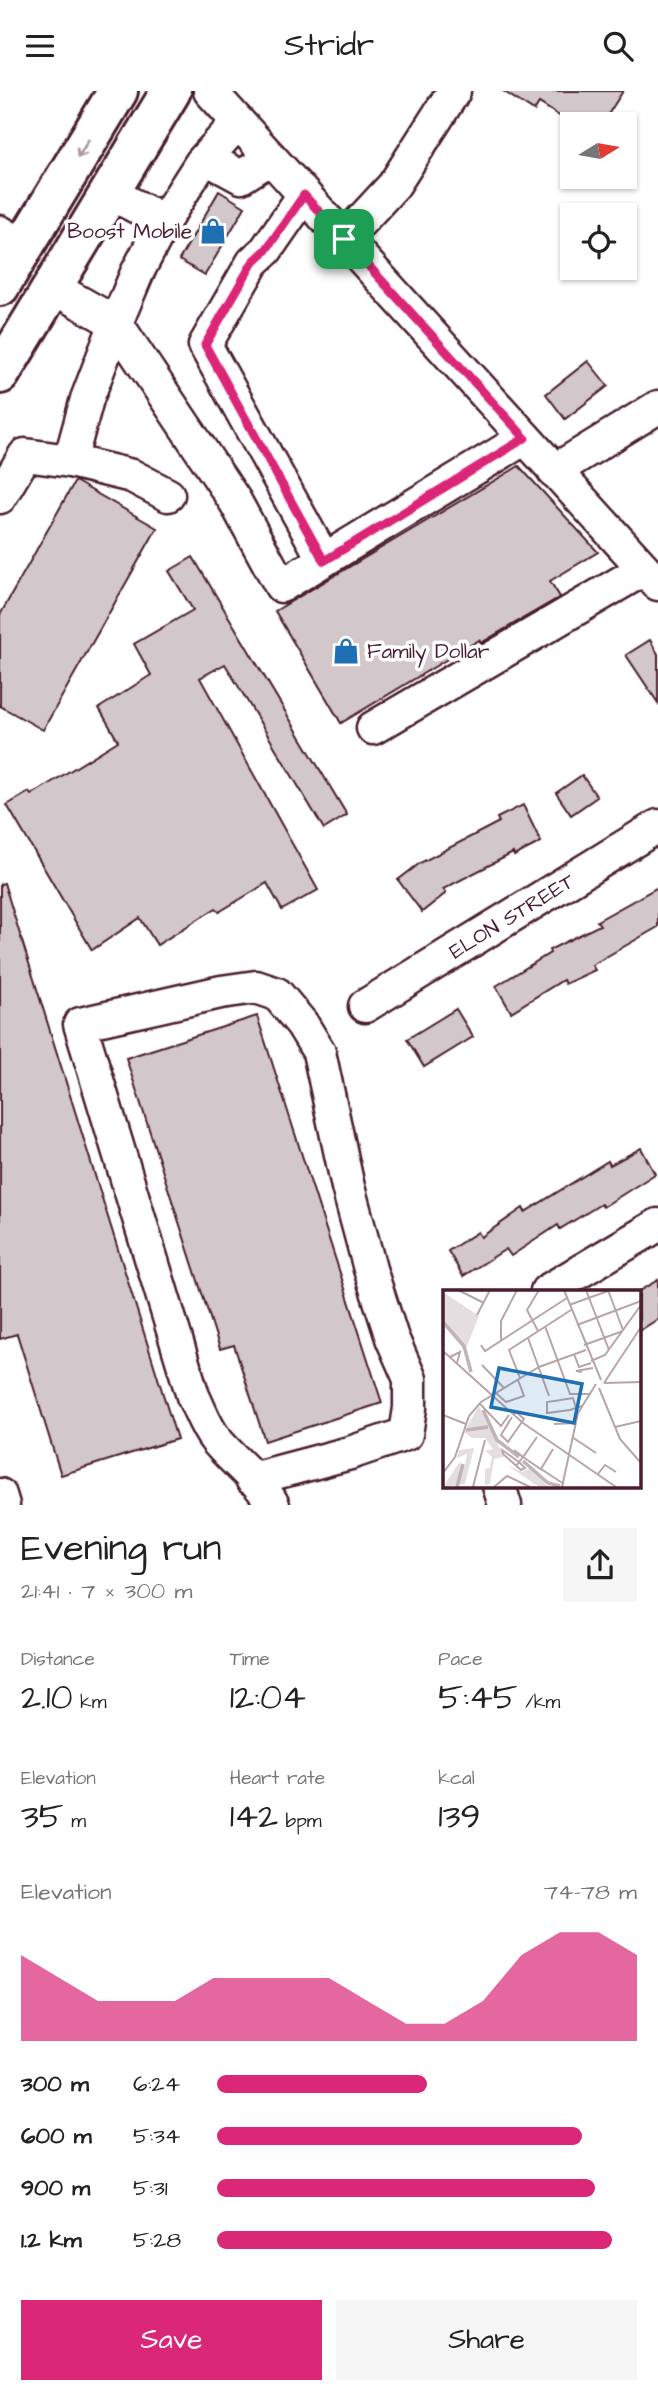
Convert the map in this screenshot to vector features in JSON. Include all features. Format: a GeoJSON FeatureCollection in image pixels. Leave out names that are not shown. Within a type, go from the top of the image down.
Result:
{"type":"FeatureCollection","features":[{"type":"Feature","properties":{"kind":"main road"},"geometry":{"type":"LineString","coordinates":[[0,286],[12,239],[118,91]]}},
{"type":"Feature","properties":{"kind":"main road"},"geometry":{"type":"LineString","coordinates":[[0,374],[171,91]]}},
{"type":"Feature","properties":{"kind":"street"},"geometry":{"type":"LineString","coordinates":[[209,91],[651,576],[373,728]]}},
{"type":"Feature","properties":{"kind":"street"},"geometry":{"type":"LineString","coordinates":[[344,239],[394,185],[454,91]]}},
{"type":"Feature","properties":{"kind":"street"},"geometry":{"type":"LineString","coordinates":[[70,461],[87,400],[137,273],[164,221],[206,158],[238,122]]}},
{"type":"Feature","properties":{"kind":"street"},"geometry":{"type":"LineString","coordinates":[[206,158],[241,177],[271,158]]}},
{"type":"Feature","properties":{"kind":"street"},"geometry":{"type":"LineString","coordinates":[[110,193],[164,221]]}},
{"type":"Feature","properties":{"kind":"street"},"geometry":{"type":"LineString","coordinates":[[304,195],[266,250],[253,262],[205,345],[324,561]]}},
{"type":"Feature","properties":{"kind":"street"},"geometry":{"type":"LineString","coordinates":[[52,287],[116,323],[234,502],[281,586],[525,438]]}},
{"type":"Feature","properties":{"kind":"street"},"geometry":{"type":"LineString","coordinates":[[554,471],[658,407]]}},
{"type":"Feature","properties":{"kind":"street"},"geometry":{"type":"LineString","coordinates":[[0,496],[25,455],[70,461],[132,476],[168,495]]}},
{"type":"Feature","properties":{"kind":"street","name":"ELON STREET"},"geometry":{"type":"LineString","coordinates":[[365,1006],[658,826]]}},
{"type":"Feature","properties":{"kind":"street"},"geometry":{"type":"LineString","coordinates":[[252,1479],[350,1453],[406,1434],[410,1408],[410,1378],[392,1338],[370,1269],[348,1187],[320,1052],[303,1024],[277,994],[256,987],[221,992],[80,1024],[193,1396],[213,1437],[252,1479],[269,1496],[273,1505]]}},
{"type":"Feature","properties":{"kind":"street"},"geometry":{"type":"LineString","coordinates":[[549,1290],[658,1225]]}},
{"type":"Feature","properties":{"kind":"street"},"geometry":{"type":"LineString","coordinates":[[499,1487],[505,1505]]}},
{"type":"Feature","properties":{"kind":"street"},"geometry":{"type":"LineString","coordinates":[[0,1495],[3,1505]]}},
{"type":"Feature","properties":{"kind":"building"},"geometry":{"type":"Polygon","coordinates":[[[503,91],[623,91],[610,112],[560,112],[560,116],[539,103],[534,111],[503,91]]]}},
{"type":"Feature","properties":{"kind":"building","name":"Boost Mobile"},"geometry":{"type":"Polygon","coordinates":[[[219,191],[245,207],[205,275],[179,260],[219,191]]]}},
{"type":"Feature","properties":{"kind":"building"},"geometry":{"type":"Polygon","coordinates":[[[588,361],[608,386],[565,419],[546,394],[588,361]]]}},
{"type":"Feature","properties":{"kind":"building"},"geometry":{"type":"Polygon","coordinates":[[[519,466],[598,552],[550,581],[560,597],[481,643],[479,640],[341,723],[275,611],[519,466]]]}},
{"type":"Feature","properties":{"kind":"building"},"geometry":{"type":"Polygon","coordinates":[[[75,481],[157,528],[43,730],[0,706],[0,615],[75,481]]]}},
{"type":"Feature","properties":{"kind":"building"},"geometry":{"type":"Polygon","coordinates":[[[193,557],[347,815],[324,829],[225,664],[200,678],[318,890],[282,910],[267,883],[219,912],[216,908],[157,945],[140,918],[92,950],[7,805],[29,792],[31,795],[118,741],[99,708],[151,675],[134,644],[193,610],[169,571],[193,557]]]}},
{"type":"Feature","properties":{"kind":"building"},"geometry":{"type":"Polygon","coordinates":[[[650,640],[658,654],[658,703],[626,655],[650,640]]]}},
{"type":"Feature","properties":{"kind":"building"},"geometry":{"type":"Polygon","coordinates":[[[582,775],[597,797],[571,815],[556,793],[582,775]]]}},
{"type":"Feature","properties":{"kind":"building"},"geometry":{"type":"Polygon","coordinates":[[[523,805],[541,842],[514,856],[513,853],[443,889],[446,893],[422,912],[398,880],[420,863],[499,822],[497,818],[523,805]]]}},
{"type":"Feature","properties":{"kind":"building"},"geometry":{"type":"Polygon","coordinates":[[[4,883],[177,1439],[61,1475],[17,1334],[0,1339],[0,884],[4,883]]]}},
{"type":"Feature","properties":{"kind":"building"},"geometry":{"type":"Polygon","coordinates":[[[658,887],[658,927],[592,965],[595,970],[565,984],[563,980],[511,1012],[496,986],[550,953],[549,950],[600,925],[597,921],[658,887]]]}},
{"type":"Feature","properties":{"kind":"building"},"geometry":{"type":"Polygon","coordinates":[[[456,1009],[473,1037],[424,1067],[407,1039],[456,1009]]]}},
{"type":"Feature","properties":{"kind":"building"},"geometry":{"type":"Polygon","coordinates":[[[257,1016],[382,1403],[265,1441],[234,1345],[220,1349],[126,1058],[257,1016]]]}},
{"type":"Feature","properties":{"kind":"building"},"geometry":{"type":"Polygon","coordinates":[[[641,1148],[655,1174],[603,1207],[601,1204],[560,1229],[558,1225],[511,1256],[506,1249],[463,1276],[448,1251],[478,1232],[481,1237],[523,1208],[525,1212],[608,1161],[610,1165],[641,1148]]]}},
{"type":"Feature","properties":{"kind":"building"},"geometry":{"type":"Polygon","coordinates":[[[658,1280],[658,1319],[640,1330],[640,1290],[658,1280]]]}},
{"type":"Feature","properties":{"kind":"place","name":"Boost Mobile"},"geometry":{"type":"Point","coordinates":[213,231]}},
{"type":"Feature","properties":{"kind":"place","name":"Family Dollar"},"geometry":{"type":"Point","coordinates":[346,651]}},
{"type":"Feature","properties":{"kind":"route"},"geometry":{"type":"LineString","coordinates":[[304,195],[344,239],[525,438],[324,561],[205,345],[253,262],[266,250],[304,195]]}}]}
